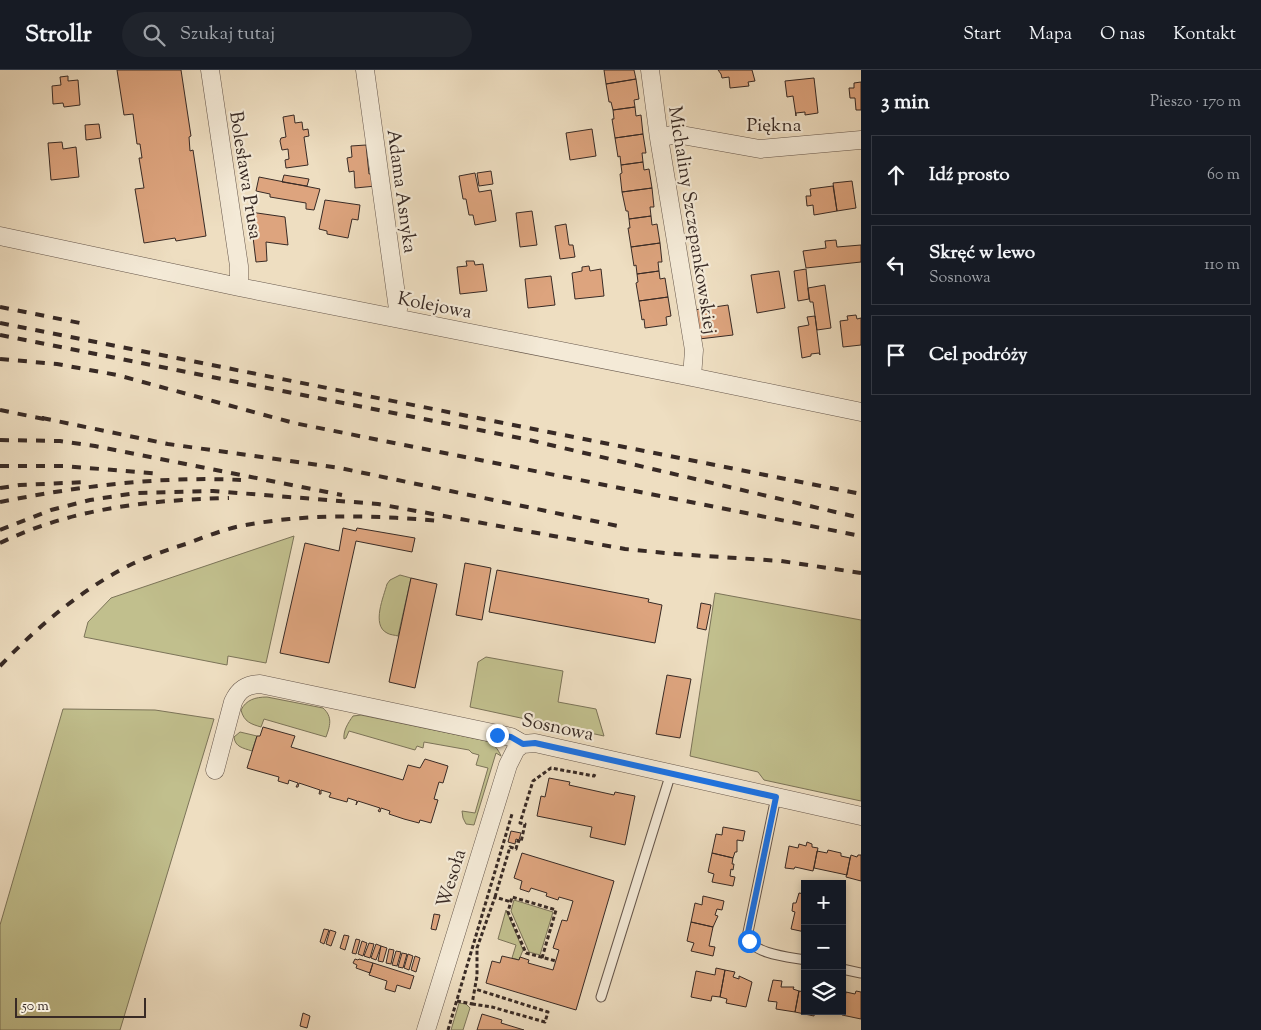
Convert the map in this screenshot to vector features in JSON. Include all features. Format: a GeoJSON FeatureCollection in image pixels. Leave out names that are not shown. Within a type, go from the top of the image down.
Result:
{"type":"FeatureCollection","features":[{"type":"Feature","properties":{"kind":"street","name":"Bolesława Prusa"},"geometry":{"type":"LineString","coordinates":[[210,70],[240,266],[239,287]]}},
{"type":"Feature","properties":{"kind":"street","name":"Adama Asnyka"},"geometry":{"type":"LineString","coordinates":[[365,70],[398,309],[397,318]]}},
{"type":"Feature","properties":{"kind":"street","name":"Michaliny Szczepankowskiej"},"geometry":{"type":"LineString","coordinates":[[650,70],[659,138],[694,350],[692,377]]}},
{"type":"Feature","properties":{"kind":"street","name":"Piękna"},"geometry":{"type":"LineString","coordinates":[[659,138],[676,134],[760,149],[861,140]]}},
{"type":"Feature","properties":{"kind":"street","name":"Kolejowa"},"geometry":{"type":"LineString","coordinates":[[0,236],[239,287],[861,412]]}},
{"type":"Feature","properties":{"kind":"street","name":"Sosnowa"},"geometry":{"type":"LineString","coordinates":[[215,770],[236,694],[242,688],[260,684],[511,737],[523,744],[535,743],[861,816]]}},
{"type":"Feature","properties":{"kind":"street","name":"Wesoła"},"geometry":{"type":"LineString","coordinates":[[426,1030],[508,765],[516,749],[523,744]]}},
{"type":"Feature","properties":{"kind":"lane"},"geometry":{"type":"LineString","coordinates":[[601,996],[671,773]]}},
{"type":"Feature","properties":{"kind":"lane"},"geometry":{"type":"LineString","coordinates":[[776,797],[747,937],[758,949],[801,959]]}},
{"type":"Feature","properties":{"kind":"lane"},"geometry":{"type":"LineString","coordinates":[[846,970],[861,973]]}},
{"type":"Feature","properties":{"kind":"path"},"geometry":{"type":"LineString","coordinates":[[472,1004],[477,976],[478,948],[510,847],[516,849],[518,841],[521,842],[525,824],[520,823],[533,781],[551,768],[594,776],[596,768]]}},
{"type":"Feature","properties":{"kind":"path"},"geometry":{"type":"LineString","coordinates":[[448,1030],[512,819],[513,809]]}},
{"type":"Feature","properties":{"kind":"path"},"geometry":{"type":"LineString","coordinates":[[495,897],[511,902]]}},
{"type":"Feature","properties":{"kind":"path"},"geometry":{"type":"LineString","coordinates":[[542,958],[556,910],[512,897],[508,912],[526,953],[542,958],[556,961]]}},
{"type":"Feature","properties":{"kind":"path"},"geometry":{"type":"LineString","coordinates":[[458,1001],[492,1007],[545,1022],[548,1012],[475,990]]}},
{"type":"Feature","properties":{"kind":"shaded area"},"geometry":{"type":"Polygon","coordinates":[[[294,536],[266,663],[228,656],[227,665],[84,637],[88,622],[111,598],[294,536]]]}},
{"type":"Feature","properties":{"kind":"shaded area"},"geometry":{"type":"Polygon","coordinates":[[[400,575],[411,578],[398,636],[388,634],[382,629],[379,617],[387,584],[390,580],[400,575]]]}},
{"type":"Feature","properties":{"kind":"shaded area"},"geometry":{"type":"Polygon","coordinates":[[[715,593],[861,620],[861,801],[764,780],[758,772],[690,756],[715,593]]]}},
{"type":"Feature","properties":{"kind":"shaded area"},"geometry":{"type":"Polygon","coordinates":[[[486,657],[563,671],[558,702],[596,709],[604,736],[470,707],[478,662],[486,657]]]}},
{"type":"Feature","properties":{"kind":"shaded area"},"geometry":{"type":"Polygon","coordinates":[[[267,697],[323,708],[329,718],[326,737],[264,719],[261,727],[248,722],[241,710],[245,704],[251,700],[267,697]]]}},
{"type":"Feature","properties":{"kind":"shaded area"},"geometry":{"type":"Polygon","coordinates":[[[63,709],[155,710],[214,719],[120,1030],[0,1030],[0,925],[63,709]]]}},
{"type":"Feature","properties":{"kind":"shaded area"},"geometry":{"type":"Polygon","coordinates":[[[361,715],[487,741],[494,745],[501,756],[496,753],[474,825],[466,824],[462,811],[475,813],[488,768],[476,765],[479,755],[469,750],[424,742],[423,748],[417,746],[415,750],[349,731],[344,739],[345,730],[353,716],[361,715]]]}},
{"type":"Feature","properties":{"kind":"shaded area"},"geometry":{"type":"Polygon","coordinates":[[[240,732],[257,736],[252,751],[240,747],[236,743],[234,737],[240,732]]]}},
{"type":"Feature","properties":{"kind":"shaded area"},"geometry":{"type":"Polygon","coordinates":[[[514,900],[553,912],[540,955],[529,952],[511,911],[514,900]]]}},
{"type":"Feature","properties":{"kind":"shaded area"},"geometry":{"type":"Polygon","coordinates":[[[506,910],[523,950],[519,960],[512,958],[516,945],[498,939],[506,910]]]}},
{"type":"Feature","properties":{"kind":"shaded area"},"geometry":{"type":"Polygon","coordinates":[[[459,1003],[466,1004],[470,1008],[463,1030],[451,1030],[459,1003]]]}},
{"type":"Feature","properties":{"kind":"building"},"geometry":{"type":"Polygon","coordinates":[[[117,70],[181,70],[191,136],[189,137],[190,151],[193,150],[206,236],[176,241],[175,238],[144,243],[135,189],[144,188],[139,158],[142,158],[140,144],[137,144],[133,114],[124,115],[117,70]]]}},
{"type":"Feature","properties":{"kind":"building"},"geometry":{"type":"Polygon","coordinates":[[[604,70],[634,70],[636,79],[606,84],[604,70]]]}},
{"type":"Feature","properties":{"kind":"building"},"geometry":{"type":"Polygon","coordinates":[[[718,70],[752,70],[755,81],[748,82],[749,86],[730,88],[729,77],[722,78],[718,70]]]}},
{"type":"Feature","properties":{"kind":"building"},"geometry":{"type":"Polygon","coordinates":[[[68,76],[68,81],[78,80],[80,105],[64,107],[63,103],[53,104],[52,86],[61,85],[60,77],[68,76]]]}},
{"type":"Feature","properties":{"kind":"building"},"geometry":{"type":"Polygon","coordinates":[[[814,78],[818,113],[805,115],[805,112],[796,113],[796,116],[793,96],[787,97],[785,81],[814,78]]]}},
{"type":"Feature","properties":{"kind":"building"},"geometry":{"type":"Polygon","coordinates":[[[636,79],[639,99],[634,100],[635,107],[613,110],[611,102],[609,102],[606,84],[636,79]]]}},
{"type":"Feature","properties":{"kind":"building"},"geometry":{"type":"Polygon","coordinates":[[[861,82],[861,110],[856,110],[855,98],[850,98],[849,88],[854,88],[854,83],[861,82]]]}},
{"type":"Feature","properties":{"kind":"building"},"geometry":{"type":"Polygon","coordinates":[[[635,107],[636,116],[641,115],[643,134],[615,138],[612,119],[614,119],[613,110],[635,107]]]}},
{"type":"Feature","properties":{"kind":"building"},"geometry":{"type":"Polygon","coordinates":[[[294,115],[295,123],[302,122],[303,130],[308,129],[309,136],[304,137],[308,165],[286,168],[285,160],[289,159],[288,149],[282,150],[280,141],[281,138],[286,137],[283,117],[294,115]]]}},
{"type":"Feature","properties":{"kind":"building"},"geometry":{"type":"Polygon","coordinates":[[[99,124],[101,138],[86,140],[85,125],[99,124]]]}},
{"type":"Feature","properties":{"kind":"building"},"geometry":{"type":"Polygon","coordinates":[[[592,129],[596,156],[570,160],[566,133],[592,129]]]}},
{"type":"Feature","properties":{"kind":"building"},"geometry":{"type":"Polygon","coordinates":[[[643,134],[646,153],[642,153],[643,162],[621,165],[615,138],[643,134]]]}},
{"type":"Feature","properties":{"kind":"building"},"geometry":{"type":"Polygon","coordinates":[[[62,142],[63,149],[76,147],[79,177],[51,180],[48,143],[62,142]]]}},
{"type":"Feature","properties":{"kind":"building"},"geometry":{"type":"Polygon","coordinates":[[[366,145],[369,174],[375,173],[376,186],[355,188],[354,171],[349,172],[347,158],[352,157],[351,146],[366,145]]]}},
{"type":"Feature","properties":{"kind":"building"},"geometry":{"type":"Polygon","coordinates":[[[643,162],[644,170],[649,169],[652,188],[622,192],[621,165],[643,162]]]}},
{"type":"Feature","properties":{"kind":"building"},"geometry":{"type":"Polygon","coordinates":[[[491,171],[493,184],[479,186],[477,173],[491,171]]]}},
{"type":"Feature","properties":{"kind":"building"},"geometry":{"type":"Polygon","coordinates":[[[475,173],[479,192],[491,190],[496,221],[475,225],[473,215],[469,215],[466,199],[463,199],[459,176],[475,173]]]}},
{"type":"Feature","properties":{"kind":"building"},"geometry":{"type":"Polygon","coordinates":[[[284,175],[309,179],[307,186],[282,182],[284,175]]]}},
{"type":"Feature","properties":{"kind":"building"},"geometry":{"type":"Polygon","coordinates":[[[259,177],[320,189],[314,210],[306,209],[306,203],[270,197],[270,194],[256,191],[259,177]]]}},
{"type":"Feature","properties":{"kind":"building"},"geometry":{"type":"Polygon","coordinates":[[[852,181],[856,208],[837,211],[833,183],[852,181]]]}},
{"type":"Feature","properties":{"kind":"building"},"geometry":{"type":"Polygon","coordinates":[[[833,186],[837,211],[814,215],[813,205],[807,206],[806,196],[811,196],[810,189],[833,186]]]}},
{"type":"Feature","properties":{"kind":"building"},"geometry":{"type":"Polygon","coordinates":[[[652,188],[654,207],[650,207],[651,216],[629,219],[622,192],[652,188]]]}},
{"type":"Feature","properties":{"kind":"building"},"geometry":{"type":"Polygon","coordinates":[[[325,200],[360,205],[358,220],[352,219],[348,238],[327,234],[327,231],[319,229],[325,200]]]}},
{"type":"Feature","properties":{"kind":"building"},"geometry":{"type":"Polygon","coordinates":[[[532,211],[537,245],[520,247],[516,213],[532,211]]]}},
{"type":"Feature","properties":{"kind":"building"},"geometry":{"type":"Polygon","coordinates":[[[250,212],[285,217],[288,245],[266,242],[267,261],[256,262],[250,212]]]}},
{"type":"Feature","properties":{"kind":"building"},"geometry":{"type":"Polygon","coordinates":[[[651,216],[652,225],[657,224],[660,243],[631,247],[628,228],[630,228],[629,219],[651,216]]]}},
{"type":"Feature","properties":{"kind":"building"},"geometry":{"type":"Polygon","coordinates":[[[566,224],[569,245],[573,245],[575,257],[560,259],[555,226],[566,224]]]}},
{"type":"Feature","properties":{"kind":"building"},"geometry":{"type":"Polygon","coordinates":[[[836,240],[837,247],[861,245],[861,262],[806,268],[803,251],[826,248],[825,241],[836,240]]]}},
{"type":"Feature","properties":{"kind":"building"},"geometry":{"type":"Polygon","coordinates":[[[660,243],[662,262],[658,262],[659,271],[637,274],[631,247],[660,243]]]}},
{"type":"Feature","properties":{"kind":"building"},"geometry":{"type":"Polygon","coordinates":[[[466,261],[474,261],[475,265],[483,264],[487,291],[460,294],[457,267],[467,266],[466,261]]]}},
{"type":"Feature","properties":{"kind":"building"},"geometry":{"type":"Polygon","coordinates":[[[589,266],[590,271],[601,269],[604,296],[575,299],[572,273],[582,271],[582,267],[589,266]]]}},
{"type":"Feature","properties":{"kind":"building"},"geometry":{"type":"Polygon","coordinates":[[[806,269],[809,299],[798,301],[794,271],[806,269]]]}},
{"type":"Feature","properties":{"kind":"building"},"geometry":{"type":"Polygon","coordinates":[[[659,271],[660,279],[665,278],[668,297],[639,301],[636,283],[638,282],[637,274],[659,271]]]}},
{"type":"Feature","properties":{"kind":"building"},"geometry":{"type":"Polygon","coordinates":[[[779,271],[785,308],[757,313],[751,275],[779,271]]]}},
{"type":"Feature","properties":{"kind":"building"},"geometry":{"type":"Polygon","coordinates":[[[551,276],[555,305],[528,308],[525,279],[551,276]]]}},
{"type":"Feature","properties":{"kind":"building"},"geometry":{"type":"Polygon","coordinates":[[[825,285],[831,328],[817,330],[813,302],[810,302],[808,288],[825,285]]]}},
{"type":"Feature","properties":{"kind":"building"},"geometry":{"type":"Polygon","coordinates":[[[668,297],[671,316],[666,317],[667,325],[645,328],[639,301],[668,297]]]}},
{"type":"Feature","properties":{"kind":"building"},"geometry":{"type":"Polygon","coordinates":[[[728,305],[733,335],[699,339],[694,310],[728,305]]]}},
{"type":"Feature","properties":{"kind":"building"},"geometry":{"type":"Polygon","coordinates":[[[856,315],[857,319],[861,318],[861,345],[843,347],[840,321],[848,320],[847,316],[856,315]]]}},
{"type":"Feature","properties":{"kind":"building"},"geometry":{"type":"Polygon","coordinates":[[[815,316],[820,355],[819,353],[811,354],[811,356],[802,358],[798,327],[809,325],[807,317],[815,316]]]}},
{"type":"Feature","properties":{"kind":"building"},"geometry":{"type":"Polygon","coordinates":[[[343,528],[356,531],[357,528],[415,538],[412,552],[356,541],[329,663],[280,653],[305,543],[339,551],[343,528]]]}},
{"type":"Feature","properties":{"kind":"building"},"geometry":{"type":"Polygon","coordinates":[[[465,563],[491,568],[482,620],[456,615],[465,563]]]}},
{"type":"Feature","properties":{"kind":"building"},"geometry":{"type":"Polygon","coordinates":[[[497,570],[649,599],[648,602],[662,605],[655,643],[489,612],[497,570]]]}},
{"type":"Feature","properties":{"kind":"building"},"geometry":{"type":"Polygon","coordinates":[[[411,578],[437,584],[415,688],[389,682],[411,578]]]}},
{"type":"Feature","properties":{"kind":"building"},"geometry":{"type":"Polygon","coordinates":[[[701,603],[711,605],[706,630],[697,628],[701,603]]]}},
{"type":"Feature","properties":{"kind":"building"},"geometry":{"type":"Polygon","coordinates":[[[667,675],[691,679],[680,738],[656,734],[667,675]]]}},
{"type":"Feature","properties":{"kind":"building"},"geometry":{"type":"Polygon","coordinates":[[[263,727],[295,736],[291,747],[403,780],[408,765],[420,768],[425,759],[448,766],[443,783],[439,782],[434,799],[438,800],[431,823],[420,820],[419,823],[404,819],[389,814],[390,811],[381,808],[380,812],[378,811],[380,808],[358,801],[356,805],[357,801],[348,798],[347,802],[329,797],[331,793],[321,790],[321,794],[319,794],[320,790],[299,783],[298,787],[296,787],[298,783],[289,780],[288,784],[278,781],[279,777],[247,768],[257,736],[260,736],[263,727]]]}},
{"type":"Feature","properties":{"kind":"building"},"geometry":{"type":"Polygon","coordinates":[[[549,778],[570,782],[569,785],[614,795],[615,792],[635,796],[625,845],[590,837],[592,827],[537,816],[541,796],[545,797],[549,778]]]}},
{"type":"Feature","properties":{"kind":"building"},"geometry":{"type":"Polygon","coordinates":[[[723,827],[745,831],[743,841],[737,840],[737,852],[735,852],[733,858],[712,853],[716,834],[722,835],[723,827]]]}},
{"type":"Feature","properties":{"kind":"building"},"geometry":{"type":"Polygon","coordinates":[[[511,831],[521,833],[519,840],[516,839],[515,844],[508,842],[511,831]]]}},
{"type":"Feature","properties":{"kind":"building"},"geometry":{"type":"Polygon","coordinates":[[[807,842],[812,844],[812,847],[818,848],[813,871],[795,867],[794,869],[785,868],[789,846],[798,848],[799,844],[806,846],[807,842]]]}},
{"type":"Feature","properties":{"kind":"building"},"geometry":{"type":"Polygon","coordinates":[[[828,850],[841,853],[841,856],[850,858],[847,875],[814,868],[817,851],[827,853],[828,850]]]}},
{"type":"Feature","properties":{"kind":"building"},"geometry":{"type":"Polygon","coordinates":[[[522,853],[614,881],[576,1010],[486,983],[492,961],[500,963],[502,956],[519,960],[520,957],[529,960],[528,963],[553,970],[559,950],[553,948],[562,920],[567,921],[573,901],[559,897],[558,900],[546,896],[547,893],[531,888],[529,892],[520,889],[522,881],[514,878],[522,853]]]}},
{"type":"Feature","properties":{"kind":"building"},"geometry":{"type":"Polygon","coordinates":[[[712,853],[733,858],[733,870],[731,869],[730,876],[735,877],[733,886],[712,882],[714,874],[708,872],[712,853]]]}},
{"type":"Feature","properties":{"kind":"building"},"geometry":{"type":"Polygon","coordinates":[[[851,855],[857,857],[861,855],[861,881],[846,877],[851,855]]]}},
{"type":"Feature","properties":{"kind":"building"},"geometry":{"type":"Polygon","coordinates":[[[799,893],[801,893],[801,931],[791,929],[795,912],[792,911],[793,903],[796,903],[799,893]]]}},
{"type":"Feature","properties":{"kind":"building"},"geometry":{"type":"Polygon","coordinates":[[[703,896],[724,901],[722,910],[717,909],[715,915],[718,916],[713,927],[691,922],[695,903],[702,905],[703,896]]]}},
{"type":"Feature","properties":{"kind":"building"},"geometry":{"type":"Polygon","coordinates":[[[434,914],[440,915],[436,930],[431,929],[434,914]]]}},
{"type":"Feature","properties":{"kind":"building"},"geometry":{"type":"Polygon","coordinates":[[[691,922],[713,927],[709,946],[715,947],[713,956],[691,951],[694,943],[687,941],[691,922]]]}},
{"type":"Feature","properties":{"kind":"building"},"geometry":{"type":"Polygon","coordinates":[[[324,929],[329,930],[324,944],[320,942],[324,929]]]}},
{"type":"Feature","properties":{"kind":"building"},"geometry":{"type":"Polygon","coordinates":[[[330,930],[336,932],[331,946],[326,944],[330,930]]]}},
{"type":"Feature","properties":{"kind":"building"},"geometry":{"type":"Polygon","coordinates":[[[344,935],[349,936],[345,950],[340,948],[344,935]]]}},
{"type":"Feature","properties":{"kind":"building"},"geometry":{"type":"Polygon","coordinates":[[[356,939],[360,940],[356,954],[352,953],[356,939]]]}},
{"type":"Feature","properties":{"kind":"building"},"geometry":{"type":"Polygon","coordinates":[[[362,941],[367,943],[363,956],[358,954],[362,941]]]}},
{"type":"Feature","properties":{"kind":"building"},"geometry":{"type":"Polygon","coordinates":[[[369,943],[374,944],[370,958],[364,956],[369,943]]]}},
{"type":"Feature","properties":{"kind":"building"},"geometry":{"type":"Polygon","coordinates":[[[376,944],[381,946],[376,960],[371,958],[376,944]]]}},
{"type":"Feature","properties":{"kind":"building"},"geometry":{"type":"Polygon","coordinates":[[[381,946],[387,948],[383,962],[378,961],[381,946]]]}},
{"type":"Feature","properties":{"kind":"building"},"geometry":{"type":"Polygon","coordinates":[[[389,949],[394,950],[391,964],[386,963],[389,949]]]}},
{"type":"Feature","properties":{"kind":"building"},"geometry":{"type":"Polygon","coordinates":[[[396,951],[401,952],[397,966],[392,965],[396,951]]]}},
{"type":"Feature","properties":{"kind":"building"},"geometry":{"type":"Polygon","coordinates":[[[402,953],[407,954],[403,968],[398,967],[402,953]]]}},
{"type":"Feature","properties":{"kind":"building"},"geometry":{"type":"Polygon","coordinates":[[[408,954],[413,956],[409,970],[404,968],[408,954]]]}},
{"type":"Feature","properties":{"kind":"building"},"geometry":{"type":"Polygon","coordinates":[[[415,956],[420,958],[416,972],[411,970],[415,956]]]}},
{"type":"Feature","properties":{"kind":"building"},"geometry":{"type":"Polygon","coordinates":[[[355,959],[373,963],[370,973],[356,968],[357,965],[353,963],[355,959]]]}},
{"type":"Feature","properties":{"kind":"building"},"geometry":{"type":"Polygon","coordinates":[[[373,963],[414,976],[410,989],[397,985],[395,992],[385,989],[387,981],[369,975],[373,963]]]}},
{"type":"Feature","properties":{"kind":"building"},"geometry":{"type":"Polygon","coordinates":[[[716,968],[725,970],[720,997],[712,996],[711,1001],[691,997],[696,971],[715,975],[716,968]]]}},
{"type":"Feature","properties":{"kind":"building"},"geometry":{"type":"Polygon","coordinates":[[[725,970],[735,972],[733,977],[739,979],[739,976],[752,982],[746,1007],[726,1003],[727,999],[720,997],[725,970]]]}},
{"type":"Feature","properties":{"kind":"building"},"geometry":{"type":"Polygon","coordinates":[[[773,980],[782,981],[781,987],[794,987],[793,989],[799,991],[795,1012],[776,1009],[777,1002],[768,1001],[773,980]]]}},
{"type":"Feature","properties":{"kind":"building"},"geometry":{"type":"Polygon","coordinates":[[[799,991],[801,991],[801,1013],[795,1012],[799,991]]]}},
{"type":"Feature","properties":{"kind":"building"},"geometry":{"type":"Polygon","coordinates":[[[856,991],[861,992],[861,1019],[842,1015],[846,1015],[846,992],[855,994],[856,991]]]}},
{"type":"Feature","properties":{"kind":"building"},"geometry":{"type":"Polygon","coordinates":[[[303,1013],[310,1016],[307,1028],[300,1026],[303,1013]]]}},
{"type":"Feature","properties":{"kind":"building"},"geometry":{"type":"Polygon","coordinates":[[[482,1014],[502,1020],[501,1023],[524,1030],[477,1030],[482,1014]]]}},
{"type":"Feature","properties":{"kind":"railway"},"geometry":{"type":"LineString","coordinates":[[0,307],[80,323]]}},
{"type":"Feature","properties":{"kind":"railway"},"geometry":{"type":"LineString","coordinates":[[0,323],[861,494]]}},
{"type":"Feature","properties":{"kind":"railway"},"geometry":{"type":"LineString","coordinates":[[0,335],[525,439],[861,518]]}},
{"type":"Feature","properties":{"kind":"railway"},"geometry":{"type":"LineString","coordinates":[[0,359],[57,364],[117,375],[294,423],[861,536]]}},
{"type":"Feature","properties":{"kind":"railway"},"geometry":{"type":"LineString","coordinates":[[0,410],[49,420]]}},
{"type":"Feature","properties":{"kind":"railway"},"geometry":{"type":"LineString","coordinates":[[42,418],[168,444],[340,468],[623,527]]}},
{"type":"Feature","properties":{"kind":"railway"},"geometry":{"type":"LineString","coordinates":[[0,440],[60,441],[95,446],[342,495]]}},
{"type":"Feature","properties":{"kind":"railway"},"geometry":{"type":"LineString","coordinates":[[0,466],[64,466],[161,474]]}},
{"type":"Feature","properties":{"kind":"railway"},"geometry":{"type":"LineString","coordinates":[[0,502],[60,491],[150,481],[241,480]]}},
{"type":"Feature","properties":{"kind":"railway"},"geometry":{"type":"LineString","coordinates":[[0,488],[20,485],[88,482]]}},
{"type":"Feature","properties":{"kind":"railway"},"geometry":{"type":"LineString","coordinates":[[0,530],[51,510],[90,500],[136,493],[213,491],[378,504],[625,549],[781,561],[861,573]]}},
{"type":"Feature","properties":{"kind":"railway"},"geometry":{"type":"LineString","coordinates":[[0,543],[55,521],[112,508],[170,501],[229,498]]}},
{"type":"Feature","properties":{"kind":"railway"},"geometry":{"type":"LineString","coordinates":[[0,666],[45,623],[96,585],[132,564],[218,532],[261,522],[312,517],[389,517],[440,521]]}},
{"type":"Feature","properties":{"kind":"route"},"geometry":{"type":"LineString","coordinates":[[497,735],[511,737],[523,744],[535,743],[776,797],[747,937],[749,941]]}}]}
